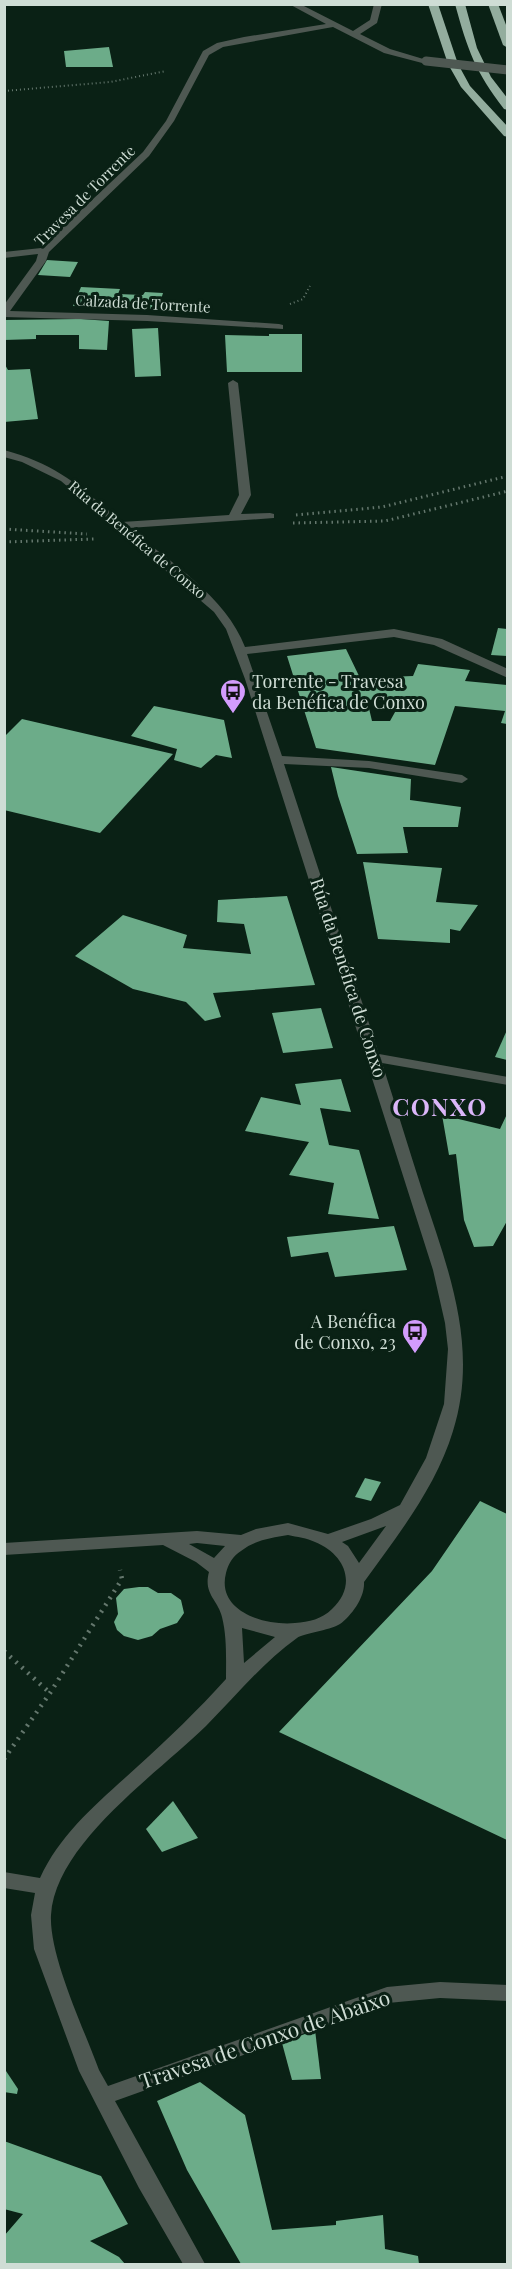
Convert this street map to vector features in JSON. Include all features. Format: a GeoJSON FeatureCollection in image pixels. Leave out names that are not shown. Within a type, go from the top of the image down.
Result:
{"type":"FeatureCollection","features":[{"type":"Feature","properties":{"kind":"highway"},"geometry":{"type":"LineString","coordinates":[[434,4],[453,64],[466,87],[507,134]]}},
{"type":"Feature","properties":{"kind":"highway"},"geometry":{"type":"LineString","coordinates":[[460,4],[472,48],[486,78],[507,107]]}},
{"type":"Feature","properties":{"kind":"highway"},"geometry":{"type":"LineString","coordinates":[[493,4],[507,45]]}},
{"type":"Feature","properties":{"kind":"street"},"geometry":{"type":"LineString","coordinates":[[292,4],[396,54],[426,61],[507,70]]}},
{"type":"Feature","properties":{"kind":"street"},"geometry":{"type":"LineString","coordinates":[[351,34],[372,26],[378,4]]}},
{"type":"Feature","properties":{"kind":"street","name":"Travesa de Torrente"},"geometry":{"type":"LineString","coordinates":[[4,314],[40,261],[44,251],[146,154],[184,96],[206,53],[220,45],[244,39],[333,25]]}},
{"type":"Feature","properties":{"kind":"street"},"geometry":{"type":"LineString","coordinates":[[4,255],[44,251]]}},
{"type":"Feature","properties":{"kind":"street","name":"Calzada de Torrente"},"geometry":{"type":"LineString","coordinates":[[4,314],[125,317],[279,327]]}},
{"type":"Feature","properties":{"kind":"street"},"geometry":{"type":"LineString","coordinates":[[233,383],[245,495],[234,517]]}},
{"type":"Feature","properties":{"kind":"street","name":"Rúa da Benéfica de Conxo"},"geometry":{"type":"LineString","coordinates":[[4,453],[26,460],[65,479],[226,618],[241,651],[373,1057],[449,1303],[455,1342],[456,1373],[452,1404],[443,1438],[428,1476],[410,1507],[357,1578],[351,1600],[335,1617],[310,1628],[295,1630],[279,1631],[261,1627],[244,1621],[230,1611]]}},
{"type":"Feature","properties":{"kind":"street"},"geometry":{"type":"LineString","coordinates":[[120,525],[270,516]]}},
{"type":"Feature","properties":{"kind":"street"},"geometry":{"type":"LineString","coordinates":[[241,651],[394,633],[438,642],[507,674]]}},
{"type":"Feature","properties":{"kind":"street"},"geometry":{"type":"LineString","coordinates":[[276,760],[330,759],[403,768],[462,779]]}},
{"type":"Feature","properties":{"kind":"street"},"geometry":{"type":"LineString","coordinates":[[373,1057],[507,1081]]}},
{"type":"Feature","properties":{"kind":"street"},"geometry":{"type":"LineString","coordinates":[[329,1540],[377,1523],[410,1507]]}},
{"type":"Feature","properties":{"kind":"street"},"geometry":{"type":"LineString","coordinates":[[235,1681],[235,1638],[230,1611],[220,1598],[215,1584],[216,1569],[221,1558],[240,1541],[273,1530],[288,1529],[310,1533],[329,1540],[352,1562],[357,1578]]}},
{"type":"Feature","properties":{"kind":"street"},"geometry":{"type":"LineString","coordinates":[[4,1549],[197,1537],[240,1541]]}},
{"type":"Feature","properties":{"kind":"street"},"geometry":{"type":"LineString","coordinates":[[167,1540],[202,1558],[216,1569]]}},
{"type":"Feature","properties":{"kind":"street","name":"Rúa da Benéfica de Conxo"},"geometry":{"type":"LineString","coordinates":[[194,2265],[89,2071],[44,1949],[41,1915],[46,1887],[55,1866],[83,1828],[200,1720],[235,1681],[295,1630]]}},
{"type":"Feature","properties":{"kind":"street"},"geometry":{"type":"LineString","coordinates":[[4,1880],[46,1887]]}},
{"type":"Feature","properties":{"kind":"street","name":"Travesa de Conxo de Abaixo"},"geometry":{"type":"LineString","coordinates":[[102,2097],[387,1995],[440,1990],[505,1998]]}},
{"type":"Feature","properties":{"kind":"path"},"geometry":{"type":"LineString","coordinates":[[4,91],[110,81],[164,71],[197,68]]}},
{"type":"Feature","properties":{"kind":"path"},"geometry":{"type":"LineString","coordinates":[[270,516],[374,508],[507,476]]}},
{"type":"Feature","properties":{"kind":"path"},"geometry":{"type":"LineString","coordinates":[[4,542],[134,537]]}},
{"type":"Feature","properties":{"kind":"path"},"geometry":{"type":"LineString","coordinates":[[4,1759],[50,1693],[122,1579],[116,1542]]}},
{"type":"Feature","properties":{"kind":"path"},"geometry":{"type":"LineString","coordinates":[[4,1651],[50,1693]]}},
{"type":"Feature","properties":{"kind":"building"},"geometry":{"type":"Polygon","coordinates":[[[109,47],[113,67],[66,67],[64,51],[109,47]]]}},
{"type":"Feature","properties":{"kind":"building"},"geometry":{"type":"Polygon","coordinates":[[[47,260],[78,262],[70,277],[38,275],[47,260]]]}},
{"type":"Feature","properties":{"kind":"building"},"geometry":{"type":"Polygon","coordinates":[[[81,287],[120,289],[118,294],[163,293],[158,309],[73,306],[81,287]]]}},
{"type":"Feature","properties":{"kind":"building"},"geometry":{"type":"Polygon","coordinates":[[[4,320],[109,321],[107,350],[79,349],[79,335],[36,335],[36,339],[4,340],[4,320]]]}},
{"type":"Feature","properties":{"kind":"building"},"geometry":{"type":"Polygon","coordinates":[[[158,328],[161,376],[135,377],[132,329],[158,328]]]}},
{"type":"Feature","properties":{"kind":"building"},"geometry":{"type":"Polygon","coordinates":[[[269,334],[302,334],[302,372],[227,372],[225,335],[269,336],[269,334]]]}},
{"type":"Feature","properties":{"kind":"building"},"geometry":{"type":"Polygon","coordinates":[[[4,363],[8,370],[30,369],[38,419],[4,422],[4,363]]]}},
{"type":"Feature","properties":{"kind":"building"},"geometry":{"type":"Polygon","coordinates":[[[498,628],[507,629],[507,656],[491,655],[498,628]]]}},
{"type":"Feature","properties":{"kind":"building"},"geometry":{"type":"Polygon","coordinates":[[[346,649],[360,678],[413,676],[418,664],[470,670],[465,681],[507,685],[507,724],[501,723],[505,711],[455,706],[435,765],[316,748],[287,656],[346,649]],[[403,698],[367,700],[372,721],[390,721],[403,698]]]}},
{"type":"Feature","properties":{"kind":"building"},"geometry":{"type":"Polygon","coordinates":[[[154,706],[224,720],[232,758],[216,755],[201,768],[174,760],[177,749],[131,736],[154,706]]]}},
{"type":"Feature","properties":{"kind":"building"},"geometry":{"type":"Polygon","coordinates":[[[22,719],[173,754],[100,833],[4,810],[4,737],[22,719]]]}},
{"type":"Feature","properties":{"kind":"building"},"geometry":{"type":"Polygon","coordinates":[[[331,767],[411,779],[410,800],[461,807],[458,827],[403,827],[408,853],[357,854],[331,767]]]}},
{"type":"Feature","properties":{"kind":"building"},"geometry":{"type":"Polygon","coordinates":[[[363,862],[442,868],[436,902],[478,905],[460,931],[450,929],[450,943],[378,939],[363,862]]]}},
{"type":"Feature","properties":{"kind":"building"},"geometry":{"type":"Polygon","coordinates":[[[287,896],[315,985],[213,993],[221,1017],[205,1021],[186,1002],[133,989],[75,956],[123,915],[187,935],[183,948],[251,954],[244,924],[217,922],[218,900],[287,896]]]}},
{"type":"Feature","properties":{"kind":"building"},"geometry":{"type":"Polygon","coordinates":[[[321,1008],[333,1048],[283,1053],[272,1013],[321,1008]]]}},
{"type":"Feature","properties":{"kind":"building"},"geometry":{"type":"Polygon","coordinates":[[[507,1030],[507,1060],[495,1057],[507,1030]]]}},
{"type":"Feature","properties":{"kind":"building"},"geometry":{"type":"Polygon","coordinates":[[[341,1079],[351,1112],[320,1108],[329,1145],[359,1150],[379,1219],[328,1214],[334,1183],[289,1175],[309,1142],[245,1131],[261,1097],[301,1105],[295,1084],[341,1079]]]}},
{"type":"Feature","properties":{"kind":"building"},"geometry":{"type":"Polygon","coordinates":[[[507,1114],[507,1221],[493,1246],[474,1247],[464,1220],[456,1154],[449,1155],[442,1115],[500,1129],[507,1114]]]}},
{"type":"Feature","properties":{"kind":"building"},"geometry":{"type":"Polygon","coordinates":[[[394,1226],[407,1270],[335,1277],[328,1252],[291,1257],[287,1237],[394,1226]]]}},
{"type":"Feature","properties":{"kind":"building"},"geometry":{"type":"Polygon","coordinates":[[[365,1478],[381,1482],[371,1501],[355,1497],[365,1478]]]}},
{"type":"Feature","properties":{"kind":"building"},"geometry":{"type":"Polygon","coordinates":[[[480,1501],[507,1514],[507,1840],[279,1732],[432,1571],[480,1501]]]}},
{"type":"Feature","properties":{"kind":"building"},"geometry":{"type":"Polygon","coordinates":[[[148,1587],[158,1593],[171,1593],[181,1600],[184,1613],[177,1623],[160,1629],[152,1636],[138,1640],[124,1636],[117,1630],[114,1622],[118,1614],[116,1598],[124,1589],[148,1587]]]}},
{"type":"Feature","properties":{"kind":"building"},"geometry":{"type":"Polygon","coordinates":[[[173,1801],[198,1838],[162,1852],[146,1829],[173,1801]]]}},
{"type":"Feature","properties":{"kind":"building"},"geometry":{"type":"Polygon","coordinates":[[[315,2030],[321,2079],[292,2080],[282,2043],[315,2030]]]}},
{"type":"Feature","properties":{"kind":"building"},"geometry":{"type":"Polygon","coordinates":[[[4,2068],[18,2089],[17,2094],[4,2092],[4,2068]]]}},
{"type":"Feature","properties":{"kind":"building"},"geometry":{"type":"Polygon","coordinates":[[[200,2082],[245,2115],[272,2230],[336,2225],[336,2221],[383,2215],[385,2249],[418,2256],[419,2264],[241,2264],[187,2170],[157,2101],[200,2082]]]}},
{"type":"Feature","properties":{"kind":"building"},"geometry":{"type":"Polygon","coordinates":[[[4,2141],[101,2176],[128,2224],[90,2241],[119,2257],[125,2264],[4,2264],[4,2236],[23,2214],[4,2209],[4,2141]]]}},
{"type":"Feature","properties":{"kind":"place","name":"Torrente - Travesa da Benéfica de Conxo"},"geometry":{"type":"Point","coordinates":[233,715]}},
{"type":"Feature","properties":{"kind":"place","name":"A Benéfica de Conxo, 23"},"geometry":{"type":"Point","coordinates":[415,1355]}},
{"type":"Feature","properties":{"kind":"district","name":"CONXO"},"geometry":{"type":"Point","coordinates":[440,1108]}}]}
